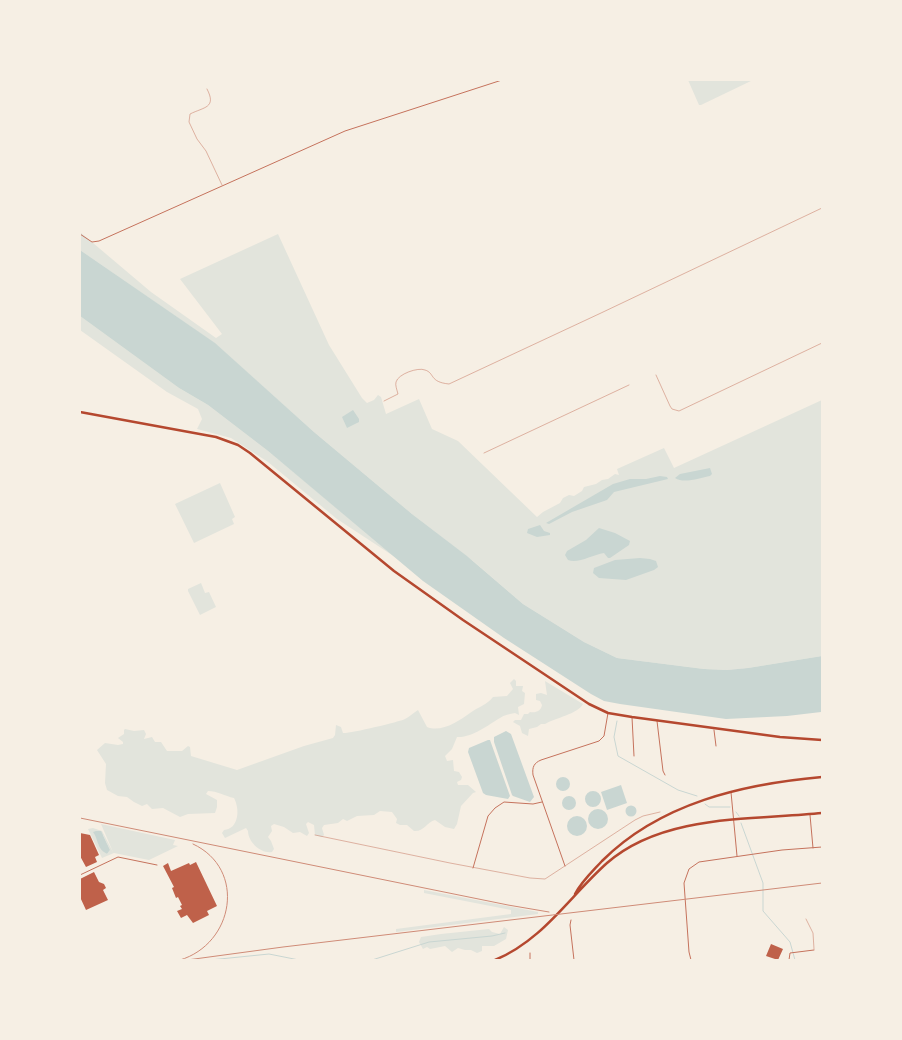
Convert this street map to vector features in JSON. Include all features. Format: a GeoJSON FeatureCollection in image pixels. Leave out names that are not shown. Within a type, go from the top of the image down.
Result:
{"type":"FeatureCollection","features":[{"type":"Feature","properties":{"kind":"highway"},"geometry":{"type":"LineString","coordinates":[[80,412],[216,437],[238,445],[394,571],[573,695],[594,707],[632,717],[780,737],[822,740]]}},
{"type":"Feature","properties":{"kind":"highway"},"geometry":{"type":"LineString","coordinates":[[573,897],[580,886],[605,858],[643,828],[663,816],[731,792],[774,783],[822,777]]}},
{"type":"Feature","properties":{"kind":"highway"},"geometry":{"type":"LineString","coordinates":[[496,960],[523,946],[548,925],[573,897],[608,863],[636,843],[679,828],[734,820],[822,813]]}},
{"type":"Feature","properties":{"kind":"street"},"geometry":{"type":"LineString","coordinates":[[80,234],[92,242],[99,241],[345,131],[502,80]]}},
{"type":"Feature","properties":{"kind":"street"},"geometry":{"type":"LineString","coordinates":[[565,866],[533,775],[534,765],[541,760],[599,742],[604,736],[608,712]]}},
{"type":"Feature","properties":{"kind":"street"},"geometry":{"type":"LineString","coordinates":[[632,717],[634,756]]}},
{"type":"Feature","properties":{"kind":"street"},"geometry":{"type":"LineString","coordinates":[[658,720],[662,771],[665,775]]}},
{"type":"Feature","properties":{"kind":"street"},"geometry":{"type":"LineString","coordinates":[[714,728],[716,746]]}},
{"type":"Feature","properties":{"kind":"street"},"geometry":{"type":"LineString","coordinates":[[731,792],[737,856]]}},
{"type":"Feature","properties":{"kind":"street"},"geometry":{"type":"LineString","coordinates":[[473,868],[488,816],[495,808],[504,802],[532,804],[543,802]]}},
{"type":"Feature","properties":{"kind":"street"},"geometry":{"type":"LineString","coordinates":[[810,814],[813,848]]}},
{"type":"Feature","properties":{"kind":"street"},"geometry":{"type":"LineString","coordinates":[[691,960],[685,878],[689,869],[699,862],[751,854],[822,847]]}},
{"type":"Feature","properties":{"kind":"street"},"geometry":{"type":"LineString","coordinates":[[80,875],[118,857],[157,865]]}},
{"type":"Feature","properties":{"kind":"street"},"geometry":{"type":"LineString","coordinates":[[571,920],[574,960]]}},
{"type":"Feature","properties":{"kind":"street"},"geometry":{"type":"LineString","coordinates":[[789,960],[788,954],[791,952],[814,950]]}},
{"type":"Feature","properties":{"kind":"street"},"geometry":{"type":"LineString","coordinates":[[530,953],[530,960]]}},
{"type":"Feature","properties":{"kind":"lane"},"geometry":{"type":"LineString","coordinates":[[207,88],[211,103],[190,114],[188,120],[206,151],[222,186]]}},
{"type":"Feature","properties":{"kind":"lane"},"geometry":{"type":"LineString","coordinates":[[384,400],[398,394],[396,383],[399,377],[423,369],[429,372],[436,381],[448,384],[822,208]]}},
{"type":"Feature","properties":{"kind":"lane"},"geometry":{"type":"LineString","coordinates":[[656,376],[670,406],[672,409],[679,411],[822,343]]}},
{"type":"Feature","properties":{"kind":"lane"},"geometry":{"type":"LineString","coordinates":[[484,453],[629,385]]}},
{"type":"Feature","properties":{"kind":"lane"},"geometry":{"type":"LineString","coordinates":[[315,835],[473,868],[545,879],[635,820],[660,812]]}},
{"type":"Feature","properties":{"kind":"lane"},"geometry":{"type":"LineString","coordinates":[[806,919],[813,933],[814,950]]}},
{"type":"Feature","properties":{"kind":"shaded area"},"geometry":{"type":"Polygon","coordinates":[[[688,80],[753,80],[699,105],[688,80]]]}},
{"type":"Feature","properties":{"kind":"shaded area"},"geometry":{"type":"Polygon","coordinates":[[[80,232],[151,292],[216,338],[222,334],[180,279],[278,234],[329,345],[362,398],[367,403],[374,400],[378,395],[381,397],[386,414],[419,399],[432,429],[458,441],[537,517],[560,503],[563,498],[569,495],[574,496],[582,491],[584,487],[608,479],[615,474],[619,475],[617,469],[664,448],[674,468],[822,400],[822,656],[748,668],[727,670],[704,669],[617,658],[584,642],[523,604],[314,432],[214,343],[80,250],[80,232]]]}},
{"type":"Feature","properties":{"kind":"shaded area"},"geometry":{"type":"Polygon","coordinates":[[[80,250],[215,343],[314,432],[523,604],[584,642],[617,658],[704,669],[727,670],[822,656],[821,712],[726,719],[620,704],[604,701],[591,694],[504,638],[423,581],[268,451],[208,405],[179,388],[80,316],[80,250]]]}},
{"type":"Feature","properties":{"kind":"shaded area"},"geometry":{"type":"Polygon","coordinates":[[[80,316],[179,388],[208,405],[268,451],[401,561],[337,519],[268,462],[231,438],[197,429],[202,419],[198,409],[167,392],[80,330],[80,316]]]}},
{"type":"Feature","properties":{"kind":"shaded area"},"geometry":{"type":"Polygon","coordinates":[[[353,410],[359,422],[347,428],[342,417],[353,410]]]}},
{"type":"Feature","properties":{"kind":"shaded area"},"geometry":{"type":"Polygon","coordinates":[[[710,468],[712,474],[710,476],[687,481],[675,478],[680,474],[710,468]]]}},
{"type":"Feature","properties":{"kind":"shaded area"},"geometry":{"type":"Polygon","coordinates":[[[660,476],[667,477],[668,479],[614,492],[607,500],[572,512],[549,524],[546,523],[613,484],[630,479],[646,479],[660,476]]]}},
{"type":"Feature","properties":{"kind":"shaded area"},"geometry":{"type":"Polygon","coordinates":[[[220,483],[235,517],[232,519],[234,524],[194,543],[175,504],[220,483]]]}},
{"type":"Feature","properties":{"kind":"shaded area"},"geometry":{"type":"Polygon","coordinates":[[[540,525],[550,535],[537,537],[527,533],[528,529],[540,525]]]}},
{"type":"Feature","properties":{"kind":"shaded area"},"geometry":{"type":"Polygon","coordinates":[[[599,528],[615,533],[630,541],[629,545],[610,558],[604,553],[581,560],[568,560],[565,555],[567,551],[586,540],[599,528]]]}},
{"type":"Feature","properties":{"kind":"shaded area"},"geometry":{"type":"Polygon","coordinates":[[[640,558],[656,561],[658,567],[626,580],[599,578],[593,573],[594,568],[615,560],[640,558]]]}},
{"type":"Feature","properties":{"kind":"shaded area"},"geometry":{"type":"Polygon","coordinates":[[[201,583],[205,593],[209,592],[216,607],[200,615],[188,589],[201,583]]]}},
{"type":"Feature","properties":{"kind":"shaded area"},"geometry":{"type":"Polygon","coordinates":[[[514,679],[516,686],[523,686],[522,691],[525,693],[524,704],[518,707],[519,715],[515,713],[505,715],[474,733],[457,737],[452,749],[445,756],[447,761],[453,760],[454,771],[459,772],[462,777],[457,782],[458,785],[468,785],[476,792],[461,806],[454,829],[445,827],[435,820],[420,830],[414,831],[407,825],[396,823],[397,819],[392,812],[380,811],[374,815],[357,816],[347,821],[343,819],[338,823],[324,825],[322,828],[324,835],[322,837],[315,835],[314,825],[308,822],[306,824],[309,833],[307,836],[300,832],[293,833],[284,827],[274,824],[271,826],[272,831],[268,837],[274,849],[272,852],[268,852],[260,849],[253,843],[246,828],[225,838],[222,833],[233,826],[237,818],[234,798],[208,791],[206,794],[217,800],[215,813],[188,814],[180,817],[163,808],[152,809],[147,804],[142,806],[127,797],[118,796],[107,790],[105,783],[106,764],[97,750],[105,743],[123,744],[118,738],[124,734],[125,729],[134,731],[144,730],[146,734],[144,739],[152,737],[155,742],[161,742],[167,751],[182,751],[188,746],[190,747],[191,756],[237,770],[304,746],[333,738],[336,725],[341,727],[343,733],[354,732],[401,721],[418,710],[427,727],[444,727],[461,719],[493,697],[507,696],[513,689],[510,683],[514,679]]]}},
{"type":"Feature","properties":{"kind":"shaded area"},"geometry":{"type":"Polygon","coordinates":[[[545,681],[583,704],[571,713],[529,729],[528,736],[522,733],[520,726],[513,722],[521,720],[524,714],[541,709],[542,705],[540,701],[536,700],[536,694],[547,695],[545,681]]]}},
{"type":"Feature","properties":{"kind":"shaded area"},"geometry":{"type":"Polygon","coordinates":[[[506,731],[511,734],[534,797],[530,802],[512,795],[494,742],[494,737],[506,731]]]}},
{"type":"Feature","properties":{"kind":"shaded area"},"geometry":{"type":"Polygon","coordinates":[[[490,740],[510,796],[508,799],[483,793],[468,752],[469,748],[490,740]]]}},
{"type":"Feature","properties":{"kind":"shaded area"},"geometry":{"type":"Polygon","coordinates":[[[560,777],[566,777],[570,784],[566,791],[560,791],[556,787],[556,781],[560,777]]]}},
{"type":"Feature","properties":{"kind":"shaded area"},"geometry":{"type":"Polygon","coordinates":[[[621,785],[627,803],[607,810],[601,792],[621,785]]]}},
{"type":"Feature","properties":{"kind":"shaded area"},"geometry":{"type":"Polygon","coordinates":[[[593,791],[601,799],[593,807],[585,799],[593,791]]]}},
{"type":"Feature","properties":{"kind":"shaded area"},"geometry":{"type":"Polygon","coordinates":[[[569,796],[574,798],[576,803],[574,808],[569,810],[564,808],[562,803],[564,798],[569,796]]]}},
{"type":"Feature","properties":{"kind":"shaded area"},"geometry":{"type":"Polygon","coordinates":[[[631,805],[637,811],[631,817],[625,811],[631,805]]]}},
{"type":"Feature","properties":{"kind":"shaded area"},"geometry":{"type":"Polygon","coordinates":[[[598,809],[605,812],[608,819],[605,826],[598,829],[591,826],[588,819],[591,812],[598,809]]]}},
{"type":"Feature","properties":{"kind":"shaded area"},"geometry":{"type":"Polygon","coordinates":[[[577,816],[584,819],[587,826],[584,833],[577,836],[570,833],[567,826],[570,819],[577,816]]]}},
{"type":"Feature","properties":{"kind":"shaded area"},"geometry":{"type":"Polygon","coordinates":[[[101,824],[175,840],[173,845],[178,846],[149,860],[114,853],[102,858],[88,829],[93,828],[102,831],[113,852],[101,824]],[[103,835],[97,836],[99,839],[98,844],[103,851],[107,854],[110,850],[103,835]]]}},
{"type":"Feature","properties":{"kind":"shaded area"},"geometry":{"type":"Polygon","coordinates":[[[101,831],[110,850],[107,854],[99,847],[93,832],[101,831]]]}},
{"type":"Feature","properties":{"kind":"shaded area"},"geometry":{"type":"Polygon","coordinates":[[[424,890],[538,912],[538,914],[396,932],[396,929],[511,914],[511,910],[424,893],[424,890]]]}},
{"type":"Feature","properties":{"kind":"shaded area"},"geometry":{"type":"Polygon","coordinates":[[[504,927],[508,930],[506,939],[494,946],[482,946],[482,951],[477,953],[458,948],[452,952],[445,946],[423,949],[419,942],[421,937],[489,929],[500,934],[504,927]]]}},
{"type":"Feature","properties":{"kind":"building"},"geometry":{"type":"Polygon","coordinates":[[[80,833],[90,835],[99,855],[95,857],[97,862],[86,867],[80,856],[80,833]]]}},
{"type":"Feature","properties":{"kind":"building"},"geometry":{"type":"Polygon","coordinates":[[[196,862],[217,906],[207,911],[209,915],[193,923],[187,915],[181,918],[177,911],[182,909],[180,906],[182,905],[178,897],[176,898],[172,888],[174,887],[163,866],[168,863],[171,871],[196,862]]]}},
{"type":"Feature","properties":{"kind":"building"},"geometry":{"type":"Polygon","coordinates":[[[94,872],[99,882],[104,884],[106,888],[103,890],[108,900],[86,910],[80,897],[80,879],[94,872]]]}},
{"type":"Feature","properties":{"kind":"building"},"geometry":{"type":"Polygon","coordinates":[[[771,944],[783,949],[778,960],[766,956],[771,944]]]}},
{"type":"Feature","properties":{"kind":"waterway"},"geometry":{"type":"LineString","coordinates":[[617,721],[614,737],[618,756],[678,790],[697,796]]}},
{"type":"Feature","properties":{"kind":"waterway"},"geometry":{"type":"LineString","coordinates":[[705,804],[709,807],[730,807]]}},
{"type":"Feature","properties":{"kind":"waterway"},"geometry":{"type":"LineString","coordinates":[[736,812],[739,816]]}},
{"type":"Feature","properties":{"kind":"waterway"},"geometry":{"type":"LineString","coordinates":[[741,823],[763,883],[763,911],[790,942],[795,960]]}},
{"type":"Feature","properties":{"kind":"waterway"},"geometry":{"type":"LineString","coordinates":[[372,960],[429,942],[505,933]]}},
{"type":"Feature","properties":{"kind":"waterway"},"geometry":{"type":"LineString","coordinates":[[210,960],[269,954],[299,960]]}},
{"type":"Feature","properties":{"kind":"railway"},"geometry":{"type":"LineString","coordinates":[[80,818],[549,912]]}},
{"type":"Feature","properties":{"kind":"railway"},"geometry":{"type":"LineString","coordinates":[[180,960],[198,951],[212,939],[222,923],[227,905],[227,887],[221,870],[210,856],[193,844]]}},
{"type":"Feature","properties":{"kind":"railway"},"geometry":{"type":"LineString","coordinates":[[187,960],[822,883]]}}]}
